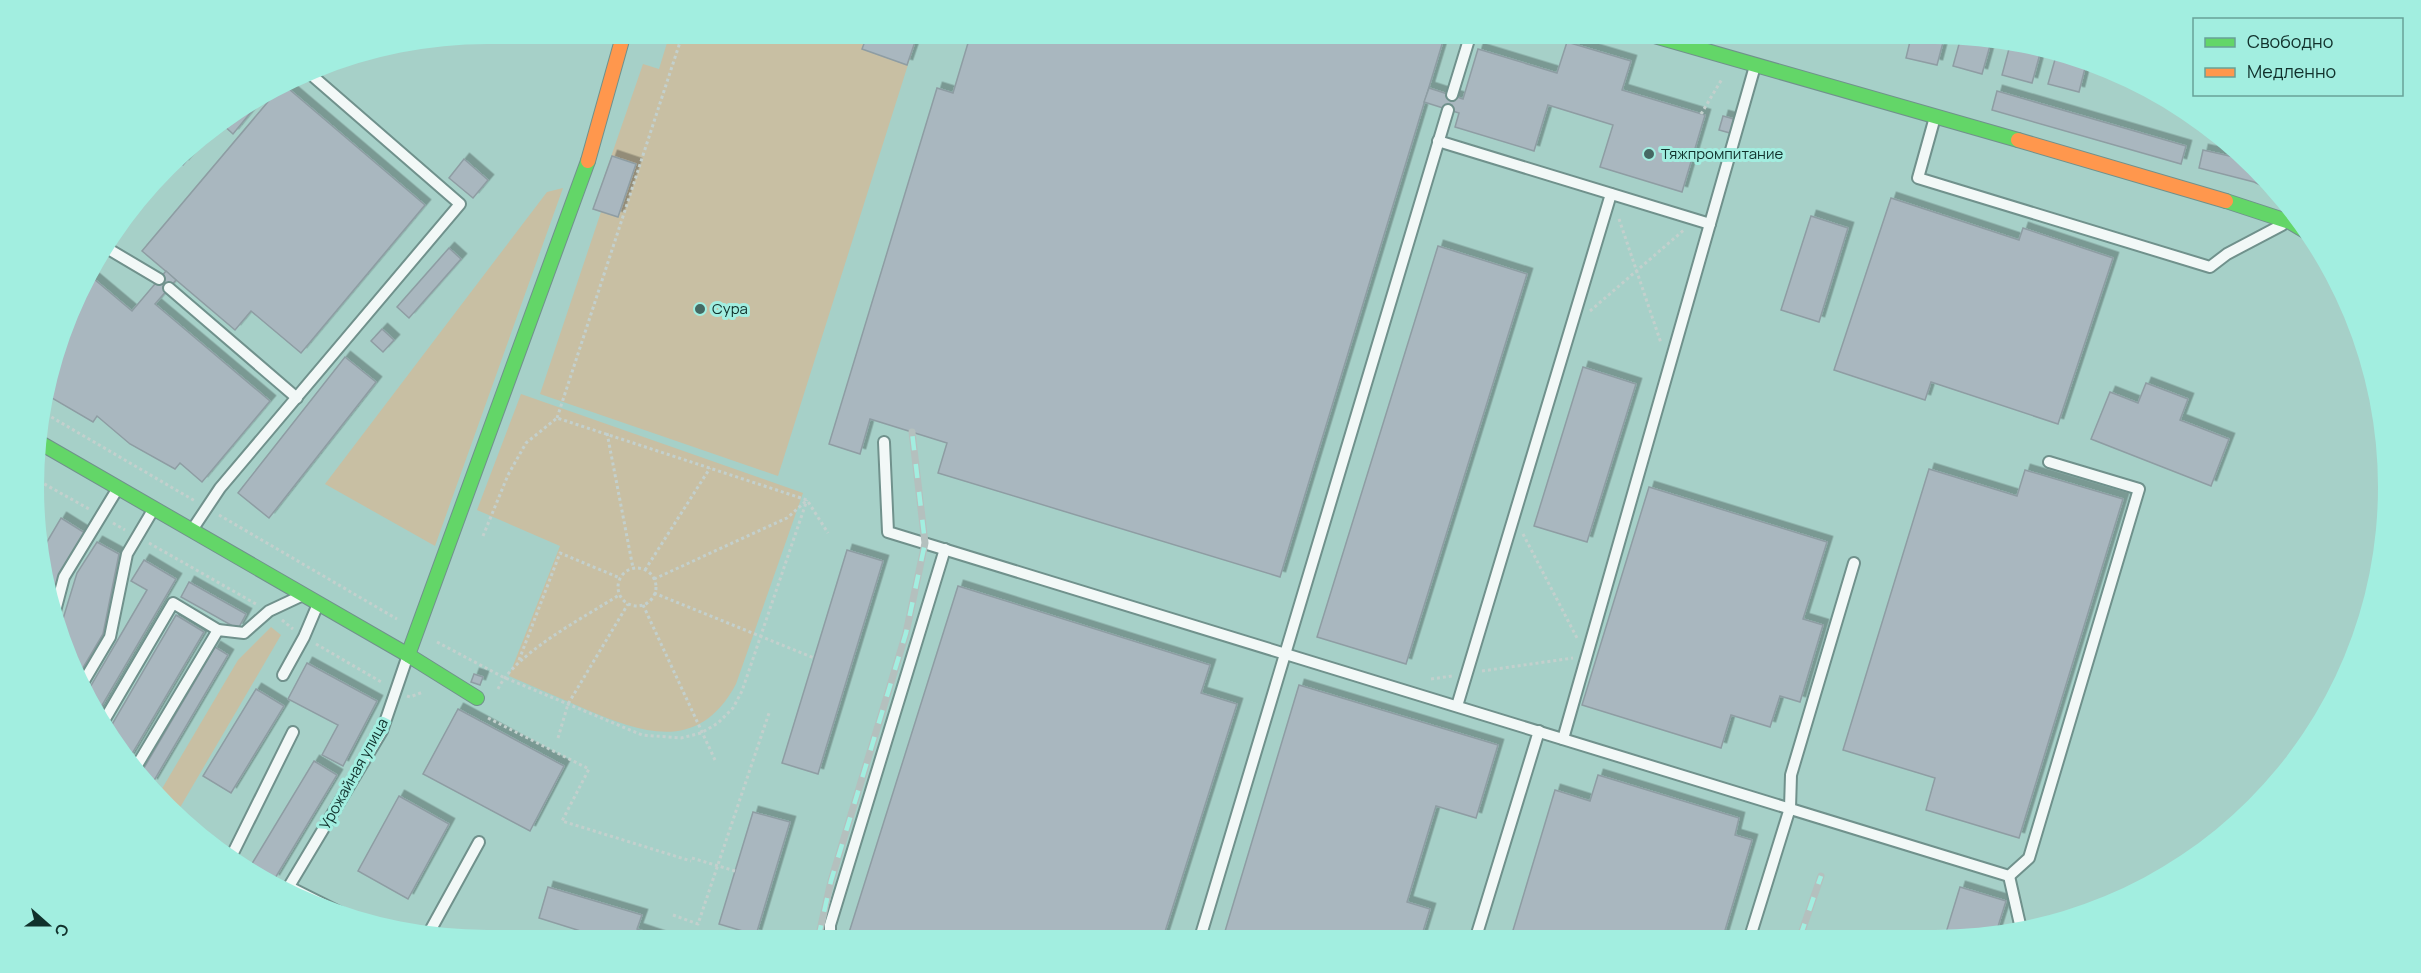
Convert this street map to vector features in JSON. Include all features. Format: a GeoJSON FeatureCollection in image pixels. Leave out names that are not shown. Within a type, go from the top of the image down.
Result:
{"type":"FeatureCollection","features":[{"type":"Feature","properties":{"kind":"street"},"geometry":{"type":"LineString","coordinates":[[408,655],[590,156],[621,44]]}},
{"type":"Feature","properties":{"kind":"street"},"geometry":{"type":"LineString","coordinates":[[1681,44],[2205,194],[2290,222]]}},
{"type":"Feature","properties":{"kind":"street"},"geometry":{"type":"LineString","coordinates":[[45,446],[408,655],[477,698]]}},
{"type":"Feature","properties":{"kind":"lane"},"geometry":{"type":"LineString","coordinates":[[1452,95],[1468,44]]}},
{"type":"Feature","properties":{"kind":"lane"},"geometry":{"type":"LineString","coordinates":[[1563,739],[1755,66]]}},
{"type":"Feature","properties":{"kind":"lane"},"geometry":{"type":"LineString","coordinates":[[192,530],[220,488],[460,204],[315,78]]}},
{"type":"Feature","properties":{"kind":"lane"},"geometry":{"type":"LineString","coordinates":[[1202,930],[1448,110]]}},
{"type":"Feature","properties":{"kind":"lane"},"geometry":{"type":"LineString","coordinates":[[1935,117],[1918,178],[2210,267],[2263,234],[2290,222]]}},
{"type":"Feature","properties":{"kind":"lane"},"geometry":{"type":"LineString","coordinates":[[1438,141],[1710,224]]}},
{"type":"Feature","properties":{"kind":"lane"},"geometry":{"type":"LineString","coordinates":[[1457,706],[1611,194]]}},
{"type":"Feature","properties":{"kind":"lane"},"geometry":{"type":"LineString","coordinates":[[111,251],[159,279]]}},
{"type":"Feature","properties":{"kind":"lane"},"geometry":{"type":"LineString","coordinates":[[169,288],[297,398]]}},
{"type":"Feature","properties":{"kind":"lane"},"geometry":{"type":"LineString","coordinates":[[884,442],[888,532],[2009,876]]}},
{"type":"Feature","properties":{"kind":"lane"},"geometry":{"type":"LineString","coordinates":[[2009,876],[2029,858],[2139,489],[2049,462]]}},
{"type":"Feature","properties":{"kind":"lane"},"geometry":{"type":"LineString","coordinates":[[58,599],[64,578],[118,488]]}},
{"type":"Feature","properties":{"kind":"lane"},"geometry":{"type":"LineString","coordinates":[[87,677],[110,637],[127,554],[154,508]]}},
{"type":"Feature","properties":{"kind":"lane"},"geometry":{"type":"LineString","coordinates":[[453,530],[468,535]]}},
{"type":"Feature","properties":{"kind":"lane"},"geometry":{"type":"LineString","coordinates":[[830,930],[945,549]]}},
{"type":"Feature","properties":{"kind":"lane"},"geometry":{"type":"LineString","coordinates":[[1752,930],[1790,808],[1791,776],[1854,563]]}},
{"type":"Feature","properties":{"kind":"lane"},"geometry":{"type":"LineString","coordinates":[[107,715],[173,603],[218,630],[244,633],[269,611],[304,595]]}},
{"type":"Feature","properties":{"kind":"lane"},"geometry":{"type":"LineString","coordinates":[[283,675],[319,604]]}},
{"type":"Feature","properties":{"kind":"lane"},"geometry":{"type":"LineString","coordinates":[[139,761],[218,630]]}},
{"type":"Feature","properties":{"kind":"lane","name":"Урожайная улица"},"geometry":{"type":"LineString","coordinates":[[290,884],[382,731],[408,655]]}},
{"type":"Feature","properties":{"kind":"lane"},"geometry":{"type":"LineString","coordinates":[[1478,930],[1539,731]]}},
{"type":"Feature","properties":{"kind":"lane"},"geometry":{"type":"LineString","coordinates":[[234,851],[293,732]]}},
{"type":"Feature","properties":{"kind":"lane"},"geometry":{"type":"LineString","coordinates":[[433,926],[479,842]]}},
{"type":"Feature","properties":{"kind":"lane"},"geometry":{"type":"LineString","coordinates":[[2009,876],[2019,921]]}},
{"type":"Feature","properties":{"kind":"path"},"geometry":{"type":"LineString","coordinates":[[483,536],[508,475],[526,443],[557,418],[679,44]]}},
{"type":"Feature","properties":{"kind":"path"},"geometry":{"type":"LineString","coordinates":[[1701,114],[1724,75]]}},
{"type":"Feature","properties":{"kind":"path"},"geometry":{"type":"LineString","coordinates":[[1611,194],[1669,368]]}},
{"type":"Feature","properties":{"kind":"path"},"geometry":{"type":"LineString","coordinates":[[1571,328],[1687,228],[1710,224]]}},
{"type":"Feature","properties":{"kind":"path"},"geometry":{"type":"LineString","coordinates":[[49,416],[416,631],[503,678],[642,735],[681,738],[701,733],[718,723],[733,708],[742,691],[807,500]]}},
{"type":"Feature","properties":{"kind":"path"},"geometry":{"type":"LineString","coordinates":[[557,418],[807,500],[828,533]]}},
{"type":"Feature","properties":{"kind":"path"},"geometry":{"type":"LineString","coordinates":[[607,433],[633,568]]}},
{"type":"Feature","properties":{"kind":"path"},"geometry":{"type":"LineString","coordinates":[[645,570],[710,468]]}},
{"type":"Feature","properties":{"kind":"path"},"geometry":{"type":"LineString","coordinates":[[44,484],[269,611],[304,637],[396,691],[410,698],[430,689]]}},
{"type":"Feature","properties":{"kind":"path"},"geometry":{"type":"LineString","coordinates":[[654,579],[787,518],[807,500]]}},
{"type":"Feature","properties":{"kind":"path"},"geometry":{"type":"LineString","coordinates":[[1431,679],[1587,656],[1514,517]]}},
{"type":"Feature","properties":{"kind":"path"},"geometry":{"type":"LineString","coordinates":[[519,660],[560,553],[620,578]]}},
{"type":"Feature","properties":{"kind":"path"},"geometry":{"type":"LineString","coordinates":[[633,568],[645,570],[654,579],[652,598],[643,605],[628,604],[619,595],[620,578],[623,573],[633,568]]}},
{"type":"Feature","properties":{"kind":"path"},"geometry":{"type":"LineString","coordinates":[[654,593],[814,658]]}},
{"type":"Feature","properties":{"kind":"path"},"geometry":{"type":"LineString","coordinates":[[495,695],[503,678],[519,660],[619,595]]}},
{"type":"Feature","properties":{"kind":"path"},"geometry":{"type":"LineString","coordinates":[[558,738],[567,704],[628,604]]}},
{"type":"Feature","properties":{"kind":"path"},"geometry":{"type":"LineString","coordinates":[[643,605],[715,760]]}},
{"type":"Feature","properties":{"kind":"path"},"geometry":{"type":"LineString","coordinates":[[673,915],[698,924],[769,713]]}},
{"type":"Feature","properties":{"kind":"path"},"geometry":{"type":"LineString","coordinates":[[483,716],[590,769],[562,821],[735,871]]}},
{"type":"Feature","properties":{"kind":"shaded area","name":"Сура"},"geometry":{"type":"Polygon","coordinates":[[[667,44],[915,44],[778,476],[540,394],[601,212],[593,209],[643,64],[659,69],[667,44]]]}},
{"type":"Feature","properties":{"kind":"shaded area"},"geometry":{"type":"Polygon","coordinates":[[[563,188],[435,546],[325,484],[547,192],[563,188]]]}},
{"type":"Feature","properties":{"kind":"shaded area"},"geometry":{"type":"Polygon","coordinates":[[[521,394],[803,493],[736,684],[721,706],[705,721],[688,729],[669,732],[649,730],[607,718],[509,676],[560,546],[477,510],[521,394]]]}},
{"type":"Feature","properties":{"kind":"shaded area"},"geometry":{"type":"Polygon","coordinates":[[[271,627],[281,635],[180,807],[162,789],[238,660],[271,627]]]}},
{"type":"Feature","properties":{"kind":"building"},"geometry":{"type":"Polygon","coordinates":[[[864,44],[914,44],[907,65],[862,49],[864,44]]]}},
{"type":"Feature","properties":{"kind":"building"},"geometry":{"type":"Polygon","coordinates":[[[968,44],[1442,44],[1280,577],[938,473],[947,443],[870,419],[860,454],[829,444],[937,88],[953,93],[968,44]]]}},
{"type":"Feature","properties":{"kind":"building"},"geometry":{"type":"Polygon","coordinates":[[[1566,44],[1574,44],[1631,61],[1622,90],[1705,115],[1682,192],[1600,167],[1613,125],[1548,105],[1534,151],[1455,127],[1459,113],[1424,102],[1429,88],[1463,99],[1478,49],[1557,73],[1566,44]]]}},
{"type":"Feature","properties":{"kind":"building"},"geometry":{"type":"Polygon","coordinates":[[[1909,44],[1943,44],[1937,65],[1906,58],[1909,44]]]}},
{"type":"Feature","properties":{"kind":"building"},"geometry":{"type":"Polygon","coordinates":[[[1959,44],[1990,47],[1982,74],[1953,66],[1959,44]]]}},
{"type":"Feature","properties":{"kind":"building"},"geometry":{"type":"Polygon","coordinates":[[[2009,50],[2039,57],[2032,83],[2002,75],[2009,50]]]}},
{"type":"Feature","properties":{"kind":"building"},"geometry":{"type":"Polygon","coordinates":[[[2055,61],[2085,70],[2079,92],[2048,84],[2055,61]]]}},
{"type":"Feature","properties":{"kind":"building"},"geometry":{"type":"Polygon","coordinates":[[[290,90],[425,205],[301,353],[251,311],[235,330],[142,251],[269,101],[290,90]]]}},
{"type":"Feature","properties":{"kind":"building"},"geometry":{"type":"Polygon","coordinates":[[[1997,91],[2186,146],[2181,164],[1992,110],[1997,91]]]}},
{"type":"Feature","properties":{"kind":"building"},"geometry":{"type":"Polygon","coordinates":[[[252,111],[233,134],[226,128],[252,111]]]}},
{"type":"Feature","properties":{"kind":"building"},"geometry":{"type":"Polygon","coordinates":[[[1723,116],[1734,119],[1730,133],[1719,130],[1723,116]]]}},
{"type":"Feature","properties":{"kind":"building"},"geometry":{"type":"Polygon","coordinates":[[[2203,150],[2230,156],[2259,184],[2254,182],[2199,168],[2203,150]]]}},
{"type":"Feature","properties":{"kind":"building"},"geometry":{"type":"Polygon","coordinates":[[[612,156],[636,164],[618,217],[593,209],[612,156]]]}},
{"type":"Feature","properties":{"kind":"building"},"geometry":{"type":"Polygon","coordinates":[[[464,159],[488,180],[473,198],[449,178],[464,159]]]}},
{"type":"Feature","properties":{"kind":"building"},"geometry":{"type":"Polygon","coordinates":[[[1891,198],[2019,240],[2023,228],[2113,258],[2058,424],[1931,382],[1925,400],[1834,370],[1891,198]]]}},
{"type":"Feature","properties":{"kind":"building"},"geometry":{"type":"Polygon","coordinates":[[[1811,216],[1848,228],[1819,322],[1781,310],[1811,216]]]}},
{"type":"Feature","properties":{"kind":"building"},"geometry":{"type":"Polygon","coordinates":[[[1438,246],[1527,274],[1406,664],[1317,637],[1438,246]]]}},
{"type":"Feature","properties":{"kind":"building"},"geometry":{"type":"Polygon","coordinates":[[[449,248],[461,259],[409,318],[397,307],[449,248]]]}},
{"type":"Feature","properties":{"kind":"building"},"geometry":{"type":"Polygon","coordinates":[[[166,271],[176,280],[155,304],[270,401],[202,482],[180,463],[175,469],[130,444],[97,416],[93,422],[52,398],[67,344],[95,280],[132,311],[166,271]]]}},
{"type":"Feature","properties":{"kind":"building"},"geometry":{"type":"Polygon","coordinates":[[[382,329],[394,340],[383,352],[371,341],[382,329]]]}},
{"type":"Feature","properties":{"kind":"building"},"geometry":{"type":"Polygon","coordinates":[[[345,357],[376,382],[269,518],[238,493],[345,357]]]}},
{"type":"Feature","properties":{"kind":"building"},"geometry":{"type":"Polygon","coordinates":[[[1583,367],[1636,384],[1587,542],[1534,526],[1583,367]]]}},
{"type":"Feature","properties":{"kind":"building"},"geometry":{"type":"Polygon","coordinates":[[[2146,383],[2188,399],[2180,420],[2229,439],[2211,486],[2091,439],[2110,392],[2138,403],[2146,383]]]}},
{"type":"Feature","properties":{"kind":"building"},"geometry":{"type":"Polygon","coordinates":[[[1929,469],[2017,496],[2025,470],[2123,499],[2019,838],[1926,810],[1935,778],[1843,750],[1929,469]]]}},
{"type":"Feature","properties":{"kind":"building"},"geometry":{"type":"Polygon","coordinates":[[[1649,487],[1827,542],[1803,619],[1823,625],[1800,702],[1780,696],[1770,727],[1731,715],[1721,748],[1582,705],[1649,487]]]}},
{"type":"Feature","properties":{"kind":"building"},"geometry":{"type":"Polygon","coordinates":[[[61,518],[85,533],[57,594],[52,573],[47,542],[61,518]]]}},
{"type":"Feature","properties":{"kind":"building"},"geometry":{"type":"Polygon","coordinates":[[[97,542],[119,554],[103,634],[83,668],[64,617],[77,573],[97,542]]]}},
{"type":"Feature","properties":{"kind":"building"},"geometry":{"type":"Polygon","coordinates":[[[847,550],[883,561],[818,774],[782,763],[847,550]]]}},
{"type":"Feature","properties":{"kind":"building"},"geometry":{"type":"Polygon","coordinates":[[[144,560],[176,579],[102,706],[91,686],[147,590],[131,581],[144,560]]]}},
{"type":"Feature","properties":{"kind":"building"},"geometry":{"type":"Polygon","coordinates":[[[189,582],[246,614],[238,629],[181,597],[189,582]]]}},
{"type":"Feature","properties":{"kind":"building"},"geometry":{"type":"Polygon","coordinates":[[[958,586],[1210,665],[1201,693],[1237,704],[1166,930],[850,930],[958,586]]]}},
{"type":"Feature","properties":{"kind":"building"},"geometry":{"type":"Polygon","coordinates":[[[176,615],[204,632],[133,753],[112,724],[176,615]]]}},
{"type":"Feature","properties":{"kind":"building"},"geometry":{"type":"Polygon","coordinates":[[[215,647],[228,655],[154,780],[144,768],[215,647]]]}},
{"type":"Feature","properties":{"kind":"building"},"geometry":{"type":"Polygon","coordinates":[[[307,663],[377,701],[343,766],[322,755],[338,725],[288,699],[307,663]]]}},
{"type":"Feature","properties":{"kind":"building"},"geometry":{"type":"Polygon","coordinates":[[[474,674],[483,677],[480,685],[471,682],[474,674]]]}},
{"type":"Feature","properties":{"kind":"building"},"geometry":{"type":"Polygon","coordinates":[[[1299,685],[1498,745],[1476,818],[1436,806],[1407,902],[1430,909],[1423,930],[1225,930],[1299,685]]]}},
{"type":"Feature","properties":{"kind":"building"},"geometry":{"type":"Polygon","coordinates":[[[256,689],[284,706],[231,793],[203,776],[256,689]]]}},
{"type":"Feature","properties":{"kind":"building"},"geometry":{"type":"Polygon","coordinates":[[[458,709],[564,766],[530,831],[423,774],[458,709]]]}},
{"type":"Feature","properties":{"kind":"building"},"geometry":{"type":"Polygon","coordinates":[[[314,761],[337,775],[276,876],[253,863],[314,761]]]}},
{"type":"Feature","properties":{"kind":"building"},"geometry":{"type":"Polygon","coordinates":[[[1598,775],[1739,818],[1735,835],[1752,840],[1725,930],[1513,930],[1555,790],[1590,801],[1598,775]]]}},
{"type":"Feature","properties":{"kind":"building"},"geometry":{"type":"Polygon","coordinates":[[[399,796],[449,824],[408,899],[358,871],[399,796]]]}},
{"type":"Feature","properties":{"kind":"building"},"geometry":{"type":"Polygon","coordinates":[[[753,812],[790,822],[758,930],[739,930],[719,924],[753,812]]]}},
{"type":"Feature","properties":{"kind":"building"},"geometry":{"type":"Polygon","coordinates":[[[548,887],[642,915],[637,929],[640,930],[577,930],[539,918],[548,887]]]}},
{"type":"Feature","properties":{"kind":"building"},"geometry":{"type":"Polygon","coordinates":[[[1960,887],[2006,901],[1998,925],[1947,930],[1960,887]]]}},
{"type":"Feature","properties":{"kind":"railway"},"geometry":{"type":"LineString","coordinates":[[820,930],[831,881],[906,633],[925,543],[912,432]]}},
{"type":"Feature","properties":{"kind":"railway"},"geometry":{"type":"LineString","coordinates":[[1802,930],[1821,876]]}},
{"type":"Feature","properties":{"kind":"traffic: fast"},"geometry":{"type":"LineString","coordinates":[[1682,44],[2018,140]]}},
{"type":"Feature","properties":{"kind":"traffic: fast"},"geometry":{"type":"LineString","coordinates":[[408,655],[588,161]]}},
{"type":"Feature","properties":{"kind":"traffic: fast"},"geometry":{"type":"LineString","coordinates":[[2226,201],[2290,222]]}},
{"type":"Feature","properties":{"kind":"traffic: fast"},"geometry":{"type":"LineString","coordinates":[[45,446],[408,655],[477,698]]}},
{"type":"Feature","properties":{"kind":"traffic: slow"},"geometry":{"type":"LineString","coordinates":[[588,161],[621,44]]}},
{"type":"Feature","properties":{"kind":"traffic: slow"},"geometry":{"type":"LineString","coordinates":[[2018,140],[2226,201]]}},
{"type":"Feature","properties":{"kind":"place","name":"Тяжпромпитание"},"geometry":{"type":"Point","coordinates":[1649,154]}},
{"type":"Feature","properties":{"kind":"place","name":"Сура"},"geometry":{"type":"Point","coordinates":[700,309]}}]}
